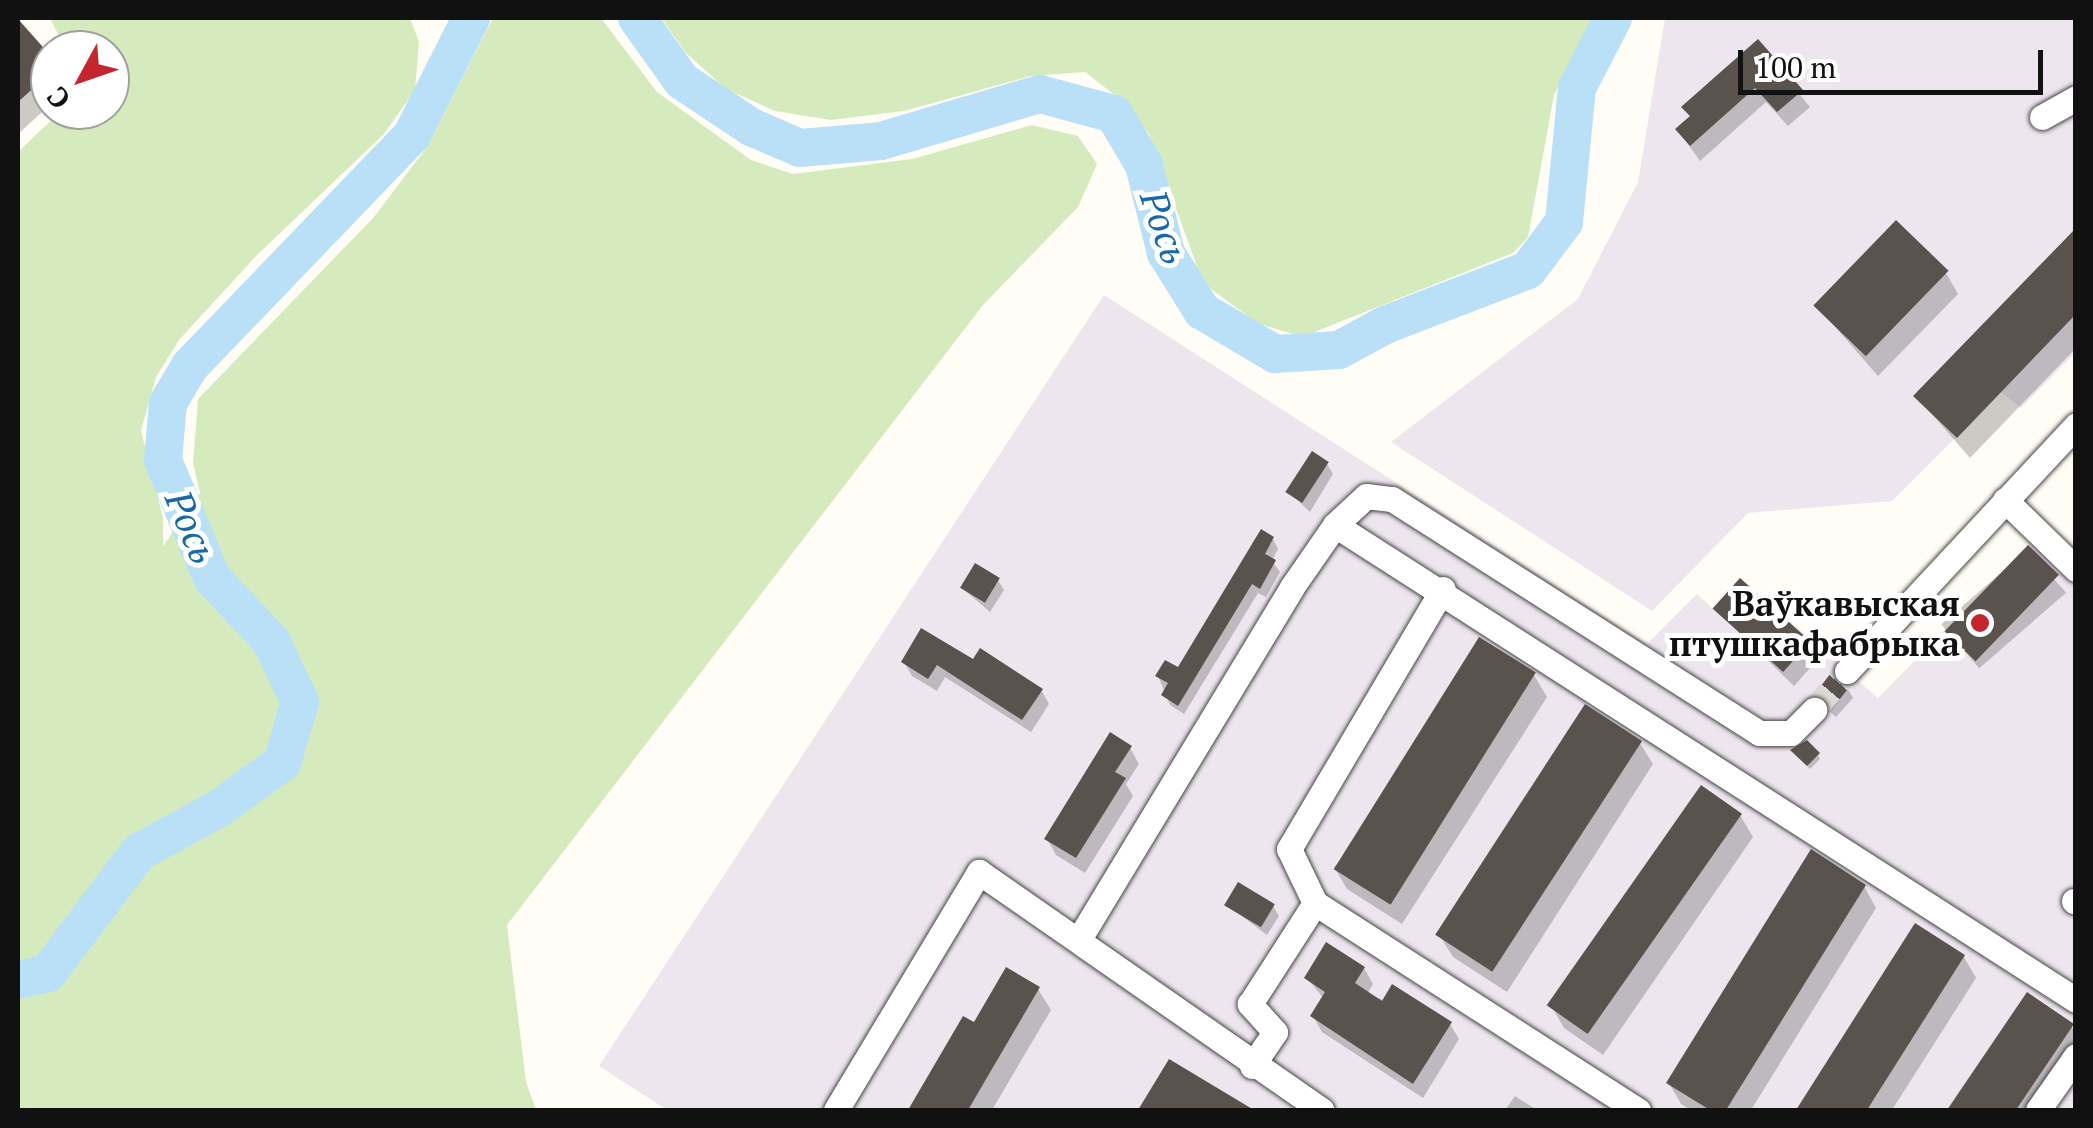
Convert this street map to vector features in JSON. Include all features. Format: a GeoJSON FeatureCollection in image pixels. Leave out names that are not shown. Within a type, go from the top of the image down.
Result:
{"type":"FeatureCollection","features":[{"type":"Feature","properties":{"kind":"lane"},"geometry":{"type":"LineString","coordinates":[[2042,117],[2076,98]]}},
{"type":"Feature","properties":{"kind":"lane"},"geometry":{"type":"LineString","coordinates":[[1847,671],[2076,425]]}},
{"type":"Feature","properties":{"kind":"lane"},"geometry":{"type":"LineString","coordinates":[[1079,939],[1335,525],[1366,496],[1392,499],[1759,733],[1792,732],[1814,710]]}},
{"type":"Feature","properties":{"kind":"lane"},"geometry":{"type":"LineString","coordinates":[[2005,500],[2076,569]]}},
{"type":"Feature","properties":{"kind":"lane"},"geometry":{"type":"LineString","coordinates":[[1335,525],[1443,589],[2076,1000]]}},
{"type":"Feature","properties":{"kind":"lane"},"geometry":{"type":"LineString","coordinates":[[1443,589],[1288,849],[1315,904],[1638,1110]]}},
{"type":"Feature","properties":{"kind":"lane"},"geometry":{"type":"LineString","coordinates":[[836,1110],[979,872],[1079,939],[1252,1066],[1321,1110]]}},
{"type":"Feature","properties":{"kind":"lane"},"geometry":{"type":"LineString","coordinates":[[1252,1066],[1275,1032],[1250,1004],[1315,904]]}},
{"type":"Feature","properties":{"kind":"lane"},"geometry":{"type":"LineString","coordinates":[[2038,1110],[2076,1056]]}},
{"type":"Feature","properties":{"kind":"shaded area"},"geometry":{"type":"Polygon","coordinates":[[[1665,18],[2075,18],[2075,353],[2021,408],[2001,392],[1892,501],[1748,513],[1652,611],[1391,442],[1578,299],[1638,182],[1665,18]]]}},
{"type":"Feature","properties":{"kind":"shaded area","name":"Ваўкавыская птушкафабрыка"},"geometry":{"type":"Polygon","coordinates":[[[1104,295],[1647,644],[1697,594],[1713,609],[1740,578],[1878,698],[2031,542],[2070,582],[2075,577],[2075,1110],[667,1110],[599,1066],[1104,295]]]}},
{"type":"Feature","properties":{"kind":"green space"},"geometry":{"type":"Polygon","coordinates":[[[50,18],[410,18],[419,42],[415,90],[384,134],[257,255],[179,340],[156,377],[141,431],[163,518],[163,546],[200,493],[193,463],[198,399],[374,217],[427,147],[493,18],[601,18],[657,92],[751,160],[793,174],[912,159],[1032,125],[1078,136],[1097,164],[1078,207],[983,305],[507,925],[526,1082],[536,1110],[18,1110],[18,152],[41,130],[130,130],[130,30],[56,30],[50,18]]]}},
{"type":"Feature","properties":{"kind":"green space"},"geometry":{"type":"Polygon","coordinates":[[[661,18],[1592,18],[1554,95],[1528,237],[1513,253],[1302,337],[1257,323],[1203,283],[1149,134],[1121,100],[1085,72],[1031,76],[904,111],[831,120],[775,111],[726,89],[686,53],[661,18]]]}},
{"type":"Feature","properties":{"kind":"building"},"geometry":{"type":"Polygon","coordinates":[[[18,19],[30,32],[30,91],[18,102],[18,19]]]}},
{"type":"Feature","properties":{"kind":"building"},"geometry":{"type":"Polygon","coordinates":[[[1758,39],[1803,90],[1777,112],[1755,88],[1690,146],[1675,129],[1690,116],[1681,107],[1758,39]]]}},
{"type":"Feature","properties":{"kind":"building"},"geometry":{"type":"Polygon","coordinates":[[[1896,220],[1949,271],[1866,356],[1813,306],[1896,220]]]}},
{"type":"Feature","properties":{"kind":"building"},"geometry":{"type":"Polygon","coordinates":[[[2076,228],[2076,314],[1957,438],[1913,396],[2076,228]]]}},
{"type":"Feature","properties":{"kind":"building"},"geometry":{"type":"Polygon","coordinates":[[[1312,451],[1329,462],[1302,503],[1285,492],[1312,451]]]}},
{"type":"Feature","properties":{"kind":"building"},"geometry":{"type":"Polygon","coordinates":[[[1261,529],[1274,537],[1265,554],[1276,560],[1260,589],[1252,584],[1178,706],[1161,695],[1168,683],[1155,676],[1165,660],[1178,667],[1261,529]]]}},
{"type":"Feature","properties":{"kind":"building"},"geometry":{"type":"Polygon","coordinates":[[[2028,545],[2059,575],[1976,661],[1945,631],[2028,545]]]}},
{"type":"Feature","properties":{"kind":"building"},"geometry":{"type":"Polygon","coordinates":[[[975,563],[1000,578],[985,603],[960,588],[975,563]]]}},
{"type":"Feature","properties":{"kind":"building"},"geometry":{"type":"Polygon","coordinates":[[[1740,578],[1811,642],[1783,672],[1713,608],[1740,578]]]}},
{"type":"Feature","properties":{"kind":"building"},"geometry":{"type":"Polygon","coordinates":[[[921,628],[973,659],[980,648],[1043,689],[1022,720],[937,665],[928,679],[901,662],[921,628]]]}},
{"type":"Feature","properties":{"kind":"building"},"geometry":{"type":"Polygon","coordinates":[[[1479,637],[1536,673],[1391,905],[1334,869],[1479,637]]]}},
{"type":"Feature","properties":{"kind":"building"},"geometry":{"type":"Polygon","coordinates":[[[1831,673],[1849,687],[1832,709],[1814,695],[1831,673]]]}},
{"type":"Feature","properties":{"kind":"building"},"geometry":{"type":"Polygon","coordinates":[[[1585,704],[1642,741],[1492,972],[1435,935],[1585,704]]]}},
{"type":"Feature","properties":{"kind":"building"},"geometry":{"type":"Polygon","coordinates":[[[1110,732],[1132,746],[1115,772],[1126,778],[1076,858],[1044,839],[1110,732]]]}},
{"type":"Feature","properties":{"kind":"building"},"geometry":{"type":"Polygon","coordinates":[[[1807,740],[1820,753],[1807,766],[1790,750],[1807,740]]]}},
{"type":"Feature","properties":{"kind":"building"},"geometry":{"type":"Polygon","coordinates":[[[1701,785],[1742,814],[1588,1034],[1547,1005],[1701,785]]]}},
{"type":"Feature","properties":{"kind":"building"},"geometry":{"type":"Polygon","coordinates":[[[1811,849],[1866,885],[1726,1110],[1710,1110],[1666,1083],[1811,849]]]}},
{"type":"Feature","properties":{"kind":"building"},"geometry":{"type":"Polygon","coordinates":[[[1238,882],[1275,904],[1261,927],[1224,905],[1238,882]]]}},
{"type":"Feature","properties":{"kind":"building"},"geometry":{"type":"Polygon","coordinates":[[[1915,923],[1965,955],[1867,1110],[1796,1110],[1915,923]]]}},
{"type":"Feature","properties":{"kind":"building"},"geometry":{"type":"Polygon","coordinates":[[[1326,942],[1365,967],[1355,983],[1382,1001],[1392,984],[1452,1022],[1413,1084],[1310,1016],[1325,992],[1304,978],[1326,942]]]}},
{"type":"Feature","properties":{"kind":"building"},"geometry":{"type":"Polygon","coordinates":[[[1006,967],[1040,987],[968,1110],[908,1110],[963,1016],[974,1022],[1006,967]]]}},
{"type":"Feature","properties":{"kind":"building"},"geometry":{"type":"Polygon","coordinates":[[[2027,992],[2074,1024],[2016,1110],[1947,1110],[2027,992]]]}},
{"type":"Feature","properties":{"kind":"building"},"geometry":{"type":"Polygon","coordinates":[[[1169,1059],[1254,1110],[1138,1110],[1169,1059]]]}},
{"type":"Feature","properties":{"kind":"waterway","name":"Рось"},"geometry":{"type":"LineString","coordinates":[[18,980],[48,973],[139,852],[218,809],[282,763],[300,702],[271,641],[212,578],[163,460],[168,403],[190,366],[412,135],[471,18]]}},
{"type":"Feature","properties":{"kind":"waterway","name":"Рось"},"geometry":{"type":"LineString","coordinates":[[637,18],[682,81],[751,127],[800,148],[881,141],[1040,94],[1114,114],[1144,165],[1166,253],[1202,311],[1275,354],[1339,350],[1385,325],[1528,270],[1564,222],[1577,88],[1613,18]]}},
{"type":"Feature","properties":{"kind":"tunnel"},"geometry":{"type":"LineString","coordinates":[[1814,710],[1847,671]]}},
{"type":"Feature","properties":{"kind":"place","name":"Ваўкавыская птушкафабрыка"},"geometry":{"type":"Point","coordinates":[1980,623]}}]}
